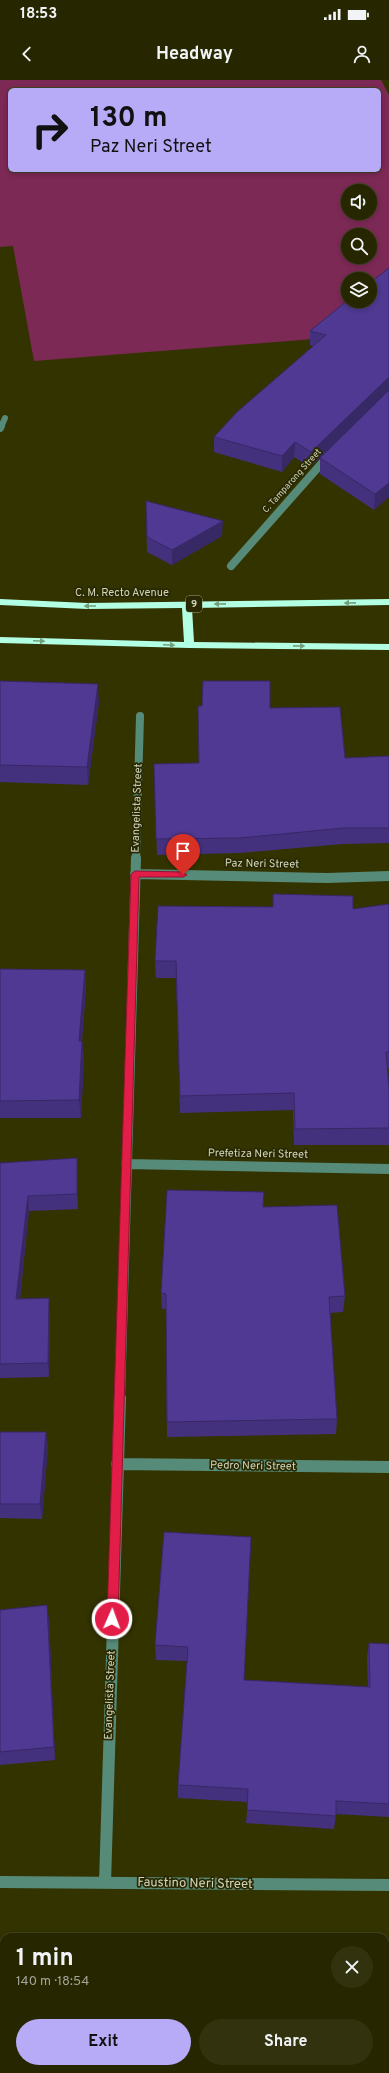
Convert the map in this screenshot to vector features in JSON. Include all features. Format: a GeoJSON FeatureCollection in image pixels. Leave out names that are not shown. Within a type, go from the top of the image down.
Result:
{"type":"FeatureCollection","features":[{"type":"Feature","properties":{"kind":"highway","name":"C. M. Recto Avenue"},"geometry":{"type":"LineString","coordinates":[[0,602],[87,606],[389,602]]}},
{"type":"Feature","properties":{"kind":"highway"},"geometry":{"type":"LineString","coordinates":[[187,604],[189,646]]}},
{"type":"Feature","properties":{"kind":"highway"},"geometry":{"type":"LineString","coordinates":[[0,640],[189,646],[389,647]]}},
{"type":"Feature","properties":{"kind":"street"},"geometry":{"type":"LineString","coordinates":[[0,428],[5,418]]}},
{"type":"Feature","properties":{"kind":"street","name":"C. Tamparong Street"},"geometry":{"type":"LineString","coordinates":[[231,566],[275,514],[336,448]]}},
{"type":"Feature","properties":{"kind":"street","name":"Evangelista Street"},"geometry":{"type":"LineString","coordinates":[[105,1883],[140,716]]}},
{"type":"Feature","properties":{"kind":"street","name":"Paz Neri Street"},"geometry":{"type":"LineString","coordinates":[[135,874],[327,878],[389,876]]}},
{"type":"Feature","properties":{"kind":"street","name":"Prefetiza Neri Street"},"geometry":{"type":"LineString","coordinates":[[126,1164],[389,1168]]}},
{"type":"Feature","properties":{"kind":"street","name":"Pedro Neri Street"},"geometry":{"type":"LineString","coordinates":[[117,1464],[389,1467]]}},
{"type":"Feature","properties":{"kind":"street","name":"Faustino Neri Street"},"geometry":{"type":"LineString","coordinates":[[0,1882],[389,1885]]}},
{"type":"Feature","properties":{"kind":"shaded area"},"geometry":{"type":"Polygon","coordinates":[[[0,80],[381,80],[389,95],[389,273],[377,284],[377,272],[341,272],[342,308],[314,339],[34,361],[13,246],[0,247],[0,80]]]}},
{"type":"Feature","properties":{"kind":"building"},"geometry":{"type":"Polygon","coordinates":[[[389,268],[389,378],[311,452],[295,442],[282,456],[214,437],[237,412],[326,335],[310,331],[341,306],[341,308],[377,308],[377,277],[389,268]]]}},
{"type":"Feature","properties":{"kind":"building"},"geometry":{"type":"Polygon","coordinates":[[[389,390],[389,483],[375,494],[320,458],[389,390]]]}},
{"type":"Feature","properties":{"kind":"building"},"geometry":{"type":"Polygon","coordinates":[[[146,501],[223,521],[172,550],[147,537],[146,501]]]}},
{"type":"Feature","properties":{"kind":"building"},"geometry":{"type":"Polygon","coordinates":[[[0,681],[98,684],[87,767],[0,765],[0,681]]]}},
{"type":"Feature","properties":{"kind":"building"},"geometry":{"type":"Polygon","coordinates":[[[203,681],[270,681],[270,708],[340,707],[345,758],[389,756],[389,828],[344,828],[240,838],[156,839],[154,764],[199,763],[198,706],[202,706],[203,681]]]}},
{"type":"Feature","properties":{"kind":"building"},"geometry":{"type":"Polygon","coordinates":[[[273,894],[353,896],[353,909],[389,904],[389,1052],[386,1052],[389,1089],[389,1128],[295,1129],[294,1093],[180,1096],[176,961],[155,961],[158,906],[273,907],[273,894]]]}},
{"type":"Feature","properties":{"kind":"building"},"geometry":{"type":"Polygon","coordinates":[[[0,969],[85,970],[79,1041],[82,1041],[79,1100],[0,1101],[0,969]]]}},
{"type":"Feature","properties":{"kind":"building"},"geometry":{"type":"Polygon","coordinates":[[[77,1158],[77,1194],[28,1196],[16,1299],[49,1298],[48,1363],[0,1364],[0,1163],[77,1158]]]}},
{"type":"Feature","properties":{"kind":"building"},"geometry":{"type":"Polygon","coordinates":[[[167,1190],[264,1192],[263,1207],[337,1205],[345,1296],[329,1297],[337,1419],[167,1422],[166,1294],[161,1293],[167,1190]]]}},
{"type":"Feature","properties":{"kind":"building"},"geometry":{"type":"Polygon","coordinates":[[[0,1432],[46,1432],[40,1504],[0,1504],[0,1432]]]}},
{"type":"Feature","properties":{"kind":"building"},"geometry":{"type":"Polygon","coordinates":[[[164,1532],[251,1537],[244,1680],[370,1687],[369,1643],[389,1644],[389,1804],[336,1801],[336,1816],[247,1810],[248,1789],[178,1785],[188,1647],[155,1645],[164,1532]]]}},
{"type":"Feature","properties":{"kind":"building"},"geometry":{"type":"Polygon","coordinates":[[[47,1605],[54,1747],[0,1752],[0,1610],[47,1605]]]}},
{"type":"Feature","properties":{"kind":"route"},"geometry":{"type":"LineString","coordinates":[[112,1619],[135,874],[183,875]]}}]}
